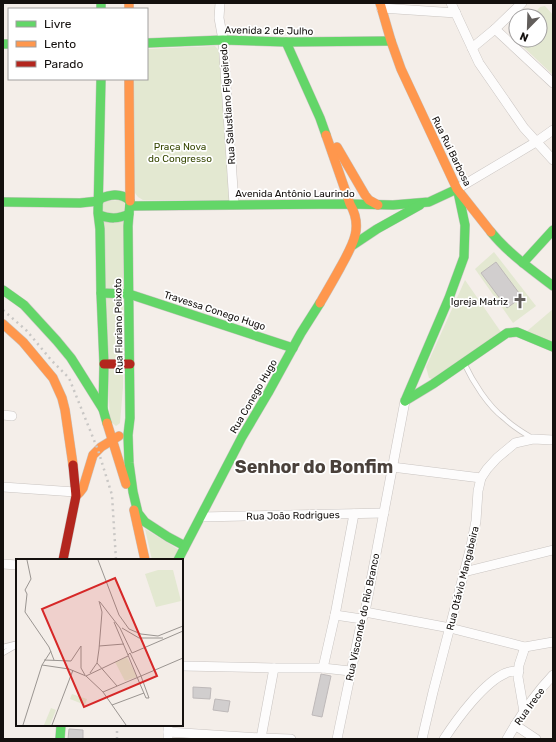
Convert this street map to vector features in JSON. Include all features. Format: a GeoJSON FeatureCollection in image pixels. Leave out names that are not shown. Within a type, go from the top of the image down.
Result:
{"type":"FeatureCollection","features":[{"type":"Feature","properties":{"kind":"street","name":"Rua Salustiano Figueiredo"},"geometry":{"type":"LineString","coordinates":[[220,3],[219,18],[223,40],[234,204]]}},
{"type":"Feature","properties":{"kind":"street"},"geometry":{"type":"LineString","coordinates":[[451,3],[479,63],[524,128],[553,160]]}},
{"type":"Feature","properties":{"kind":"street"},"geometry":{"type":"LineString","coordinates":[[472,48],[495,29],[522,3]]}},
{"type":"Feature","properties":{"kind":"street"},"geometry":{"type":"LineString","coordinates":[[381,6],[456,13]]}},
{"type":"Feature","properties":{"kind":"street","name":"Rua Rui Barbosa"},"geometry":{"type":"LineString","coordinates":[[381,6],[401,69],[457,189],[497,238],[524,263],[553,286]]}},
{"type":"Feature","properties":{"kind":"street"},"geometry":{"type":"LineString","coordinates":[[495,29],[553,83]]}},
{"type":"Feature","properties":{"kind":"street","name":"Avenida 2 de Julho"},"geometry":{"type":"LineString","coordinates":[[148,43],[223,40],[286,42],[391,41]]}},
{"type":"Feature","properties":{"kind":"street"},"geometry":{"type":"LineString","coordinates":[[286,42],[320,118],[350,204],[354,211],[356,233],[353,245]]}},
{"type":"Feature","properties":{"kind":"street","name":"Rua Floriano Peixoto"},"geometry":{"type":"LineString","coordinates":[[100,80],[98,214],[100,229],[104,364],[103,409],[135,513],[145,559]]}},
{"type":"Feature","properties":{"kind":"street","name":"Rua Floriano Peixoto"},"geometry":{"type":"LineString","coordinates":[[129,80],[129,463],[133,492],[138,513],[145,522],[183,545],[184,548]]}},
{"type":"Feature","properties":{"kind":"street"},"geometry":{"type":"LineString","coordinates":[[320,118],[365,196],[378,205]]}},
{"type":"Feature","properties":{"kind":"street"},"geometry":{"type":"LineString","coordinates":[[405,401],[449,298],[464,257],[466,239],[465,225],[457,189],[536,142],[553,130]]}},
{"type":"Feature","properties":{"kind":"street","name":"Avenida Antônio Laurindo"},"geometry":{"type":"LineString","coordinates":[[129,207],[234,204],[402,205],[429,202],[457,189]]}},
{"type":"Feature","properties":{"kind":"street"},"geometry":{"type":"LineString","coordinates":[[3,202],[80,203],[99,200],[112,194],[116,194],[127,197],[129,207],[118,218],[108,218],[82,210],[3,209]]}},
{"type":"Feature","properties":{"kind":"street"},"geometry":{"type":"LineString","coordinates":[[353,245],[377,229],[424,202]]}},
{"type":"Feature","properties":{"kind":"street"},"geometry":{"type":"LineString","coordinates":[[524,263],[553,230]]}},
{"type":"Feature","properties":{"kind":"street","name":"Rua Conego Hugo"},"geometry":{"type":"LineString","coordinates":[[178,559],[242,437],[353,245]]}},
{"type":"Feature","properties":{"kind":"street"},"geometry":{"type":"LineString","coordinates":[[3,290],[24,305],[57,341],[71,358],[103,409]]}},
{"type":"Feature","properties":{"kind":"street","name":"Travessa Conego Hugo"},"geometry":{"type":"LineString","coordinates":[[101,293],[129,294],[293,348]]}},
{"type":"Feature","properties":{"kind":"street"},"geometry":{"type":"LineString","coordinates":[[3,324],[23,342],[53,378],[62,398],[74,464],[75,494],[62,559]]}},
{"type":"Feature","properties":{"kind":"street"},"geometry":{"type":"LineString","coordinates":[[405,401],[433,384],[507,333],[517,332],[553,347]]}},
{"type":"Feature","properties":{"kind":"street"},"geometry":{"type":"LineString","coordinates":[[104,364],[130,364]]}},
{"type":"Feature","properties":{"kind":"street"},"geometry":{"type":"LineString","coordinates":[[420,367],[420,372],[423,376],[428,382],[433,384]]}},
{"type":"Feature","properties":{"kind":"street","name":"Rua Visconde do Rio Branco"},"geometry":{"type":"LineString","coordinates":[[337,739],[350,671],[364,615],[405,401]]}},
{"type":"Feature","properties":{"kind":"street"},"geometry":{"type":"LineString","coordinates":[[3,487],[79,494],[84,487],[93,456],[104,445],[120,435],[130,418]]}},
{"type":"Feature","properties":{"kind":"street","name":"Rua Otávio Mangabeira"},"geometry":{"type":"LineString","coordinates":[[422,739],[471,546],[476,521],[478,491],[481,478],[497,458],[515,443],[533,439],[553,440]]}},
{"type":"Feature","properties":{"kind":"street"},"geometry":{"type":"LineString","coordinates":[[392,467],[481,478]]}},
{"type":"Feature","properties":{"kind":"street","name":"Rua João Rodrigues"},"geometry":{"type":"LineString","coordinates":[[202,516],[384,513]]}},
{"type":"Feature","properties":{"kind":"street"},"geometry":{"type":"LineString","coordinates":[[323,668],[335,615],[354,514]]}},
{"type":"Feature","properties":{"kind":"street"},"geometry":{"type":"LineString","coordinates":[[464,572],[553,550]]}},
{"type":"Feature","properties":{"kind":"street"},"geometry":{"type":"LineString","coordinates":[[3,564],[16,565]]}},
{"type":"Feature","properties":{"kind":"street"},"geometry":{"type":"LineString","coordinates":[[335,615],[364,615],[450,628],[525,647],[553,642]]}},
{"type":"Feature","properties":{"kind":"street"},"geometry":{"type":"LineString","coordinates":[[524,712],[518,677],[519,666],[525,647]]}},
{"type":"Feature","properties":{"kind":"street"},"geometry":{"type":"LineString","coordinates":[[183,666],[323,668],[350,671]]}},
{"type":"Feature","properties":{"kind":"street"},"geometry":{"type":"LineString","coordinates":[[261,738],[274,668]]}},
{"type":"Feature","properties":{"kind":"street"},"geometry":{"type":"LineString","coordinates":[[444,739],[469,704],[494,679],[507,672],[519,671]]}},
{"type":"Feature","properties":{"kind":"street","name":"Rua Irece"},"geometry":{"type":"LineString","coordinates":[[507,739],[534,697],[553,675]]}},
{"type":"Feature","properties":{"kind":"street"},"geometry":{"type":"LineString","coordinates":[[515,725],[536,739]]}},
{"type":"Feature","properties":{"kind":"street"},"geometry":{"type":"LineString","coordinates":[[60,739],[61,726]]}},
{"type":"Feature","properties":{"kind":"street"},"geometry":{"type":"LineString","coordinates":[[168,732],[291,739]]}},
{"type":"Feature","properties":{"kind":"lane"},"geometry":{"type":"LineString","coordinates":[[464,363],[469,375],[492,407],[503,418],[533,439]]}},
{"type":"Feature","properties":{"kind":"lane"},"geometry":{"type":"LineString","coordinates":[[3,647],[16,644]]}},
{"type":"Feature","properties":{"kind":"lane"},"geometry":{"type":"LineString","coordinates":[[3,653],[16,645]]}},
{"type":"Feature","properties":{"kind":"green space"},"geometry":{"type":"Polygon","coordinates":[[[548,9],[553,15],[553,75],[524,48],[548,48],[548,9]]]}},
{"type":"Feature","properties":{"kind":"green space","name":"Praça Nova do Congresso"},"geometry":{"type":"Polygon","coordinates":[[[215,46],[221,53],[232,200],[143,200],[138,197],[132,189],[132,80],[148,80],[148,49],[215,46]]]}},
{"type":"Feature","properties":{"kind":"green space"},"geometry":{"type":"Polygon","coordinates":[[[124,200],[123,387],[120,423],[116,426],[110,421],[102,201],[124,200]]]}},
{"type":"Feature","properties":{"kind":"green space"},"geometry":{"type":"Polygon","coordinates":[[[494,252],[536,306],[513,323],[475,269],[494,252]]]}},
{"type":"Feature","properties":{"kind":"green space"},"geometry":{"type":"Polygon","coordinates":[[[465,280],[503,335],[435,380],[429,378],[426,367],[465,280]]]}},
{"type":"Feature","properties":{"kind":"green space"},"geometry":{"type":"Polygon","coordinates":[[[553,309],[553,344],[526,332],[553,309]]]}},
{"type":"Feature","properties":{"kind":"green space"},"geometry":{"type":"Polygon","coordinates":[[[145,529],[181,551],[177,559],[152,559],[145,529]]]}},
{"type":"Feature","properties":{"kind":"building"},"geometry":{"type":"Polygon","coordinates":[[[496,262],[522,297],[507,308],[481,273],[496,262]]]}},
{"type":"Feature","properties":{"kind":"building"},"geometry":{"type":"Polygon","coordinates":[[[321,674],[331,676],[322,717],[312,715],[321,674]]]}},
{"type":"Feature","properties":{"kind":"building"},"geometry":{"type":"Polygon","coordinates":[[[193,687],[211,688],[210,699],[193,698],[193,687]]]}},
{"type":"Feature","properties":{"kind":"building"},"geometry":{"type":"Polygon","coordinates":[[[215,699],[230,701],[228,712],[213,710],[215,699]]]}},
{"type":"Feature","properties":{"kind":"building"},"geometry":{"type":"Polygon","coordinates":[[[69,729],[83,730],[83,739],[68,739],[69,729]]]}},
{"type":"Feature","properties":{"kind":"railway"},"geometry":{"type":"LineString","coordinates":[[3,310],[27,331],[52,361],[69,378],[98,450],[112,495],[116,559]]}},
{"type":"Feature","properties":{"kind":"railway"},"geometry":{"type":"LineString","coordinates":[[117,726],[117,739]]}},
{"type":"Feature","properties":{"kind":"traffic: fast"},"geometry":{"type":"LineString","coordinates":[[101,3],[101,8]]}},
{"type":"Feature","properties":{"kind":"traffic: fast"},"geometry":{"type":"LineString","coordinates":[[148,43],[223,40],[286,42],[391,41]]}},
{"type":"Feature","properties":{"kind":"traffic: fast"},"geometry":{"type":"LineString","coordinates":[[286,42],[320,118],[326,135]]}},
{"type":"Feature","properties":{"kind":"traffic: fast"},"geometry":{"type":"LineString","coordinates":[[3,44],[8,44]]}},
{"type":"Feature","properties":{"kind":"traffic: fast"},"geometry":{"type":"LineString","coordinates":[[101,80],[98,213],[100,229],[104,364],[103,409],[107,423]]}},
{"type":"Feature","properties":{"kind":"traffic: fast"},"geometry":{"type":"LineString","coordinates":[[130,206],[393,205],[429,202],[457,189]]}},
{"type":"Feature","properties":{"kind":"traffic: fast"},"geometry":{"type":"LineString","coordinates":[[405,401],[449,298],[464,257],[465,225],[458,192]]}},
{"type":"Feature","properties":{"kind":"traffic: fast"},"geometry":{"type":"LineString","coordinates":[[99,199],[111,195],[118,195],[126,197],[129,200]]}},
{"type":"Feature","properties":{"kind":"traffic: fast"},"geometry":{"type":"LineString","coordinates":[[3,202],[80,203],[99,201]]}},
{"type":"Feature","properties":{"kind":"traffic: fast"},"geometry":{"type":"LineString","coordinates":[[130,201],[128,226],[130,418],[128,435],[129,463],[133,492],[138,513],[145,522],[183,545],[184,548]]}},
{"type":"Feature","properties":{"kind":"traffic: fast"},"geometry":{"type":"LineString","coordinates":[[353,245],[377,229],[420,205]]}},
{"type":"Feature","properties":{"kind":"traffic: fast"},"geometry":{"type":"LineString","coordinates":[[99,215],[114,218],[129,214]]}},
{"type":"Feature","properties":{"kind":"traffic: fast"},"geometry":{"type":"LineString","coordinates":[[523,263],[553,230]]}},
{"type":"Feature","properties":{"kind":"traffic: fast"},"geometry":{"type":"LineString","coordinates":[[491,232],[513,254],[553,286]]}},
{"type":"Feature","properties":{"kind":"traffic: fast"},"geometry":{"type":"LineString","coordinates":[[3,290],[24,305],[57,341],[71,358],[103,409]]}},
{"type":"Feature","properties":{"kind":"traffic: fast"},"geometry":{"type":"LineString","coordinates":[[101,293],[129,294],[293,348]]}},
{"type":"Feature","properties":{"kind":"traffic: fast"},"geometry":{"type":"LineString","coordinates":[[179,559],[242,437],[301,333],[320,303]]}},
{"type":"Feature","properties":{"kind":"traffic: fast"},"geometry":{"type":"LineString","coordinates":[[405,401],[433,384],[507,333],[517,332],[553,347]]}},
{"type":"Feature","properties":{"kind":"traffic: fast"},"geometry":{"type":"LineString","coordinates":[[60,739],[61,726]]}},
{"type":"Feature","properties":{"kind":"traffic: slow"},"geometry":{"type":"LineString","coordinates":[[129,3],[129,8]]}},
{"type":"Feature","properties":{"kind":"traffic: slow"},"geometry":{"type":"LineString","coordinates":[[380,3],[401,69],[457,189],[491,232]]}},
{"type":"Feature","properties":{"kind":"traffic: slow"},"geometry":{"type":"LineString","coordinates":[[129,80],[130,201]]}},
{"type":"Feature","properties":{"kind":"traffic: slow"},"geometry":{"type":"LineString","coordinates":[[320,303],[349,252],[355,237],[356,229],[354,213],[326,135]]}},
{"type":"Feature","properties":{"kind":"traffic: slow"},"geometry":{"type":"LineString","coordinates":[[337,147],[365,195],[369,200],[378,205]]}},
{"type":"Feature","properties":{"kind":"traffic: slow"},"geometry":{"type":"LineString","coordinates":[[3,324],[23,342],[53,378],[62,398],[65,410],[73,465]]}},
{"type":"Feature","properties":{"kind":"traffic: slow"},"geometry":{"type":"LineString","coordinates":[[107,423],[126,484]]}},
{"type":"Feature","properties":{"kind":"traffic: slow"},"geometry":{"type":"LineString","coordinates":[[76,496],[83,488],[93,455],[101,447],[119,436]]}},
{"type":"Feature","properties":{"kind":"traffic: slow"},"geometry":{"type":"LineString","coordinates":[[134,510],[145,559]]}},
{"type":"Feature","properties":{"kind":"traffic: jam"},"geometry":{"type":"LineString","coordinates":[[104,364],[130,364]]}},
{"type":"Feature","properties":{"kind":"traffic: jam"},"geometry":{"type":"LineString","coordinates":[[63,559],[76,496],[73,465]]}},
{"type":"Feature","properties":{"kind":"place","name":"Igreja Matriz"},"geometry":{"type":"Point","coordinates":[520,301]}},
{"type":"Feature","properties":{"kind":"district","name":"Senhor do Bonfim"},"geometry":{"type":"Point","coordinates":[314,467]}}]}
